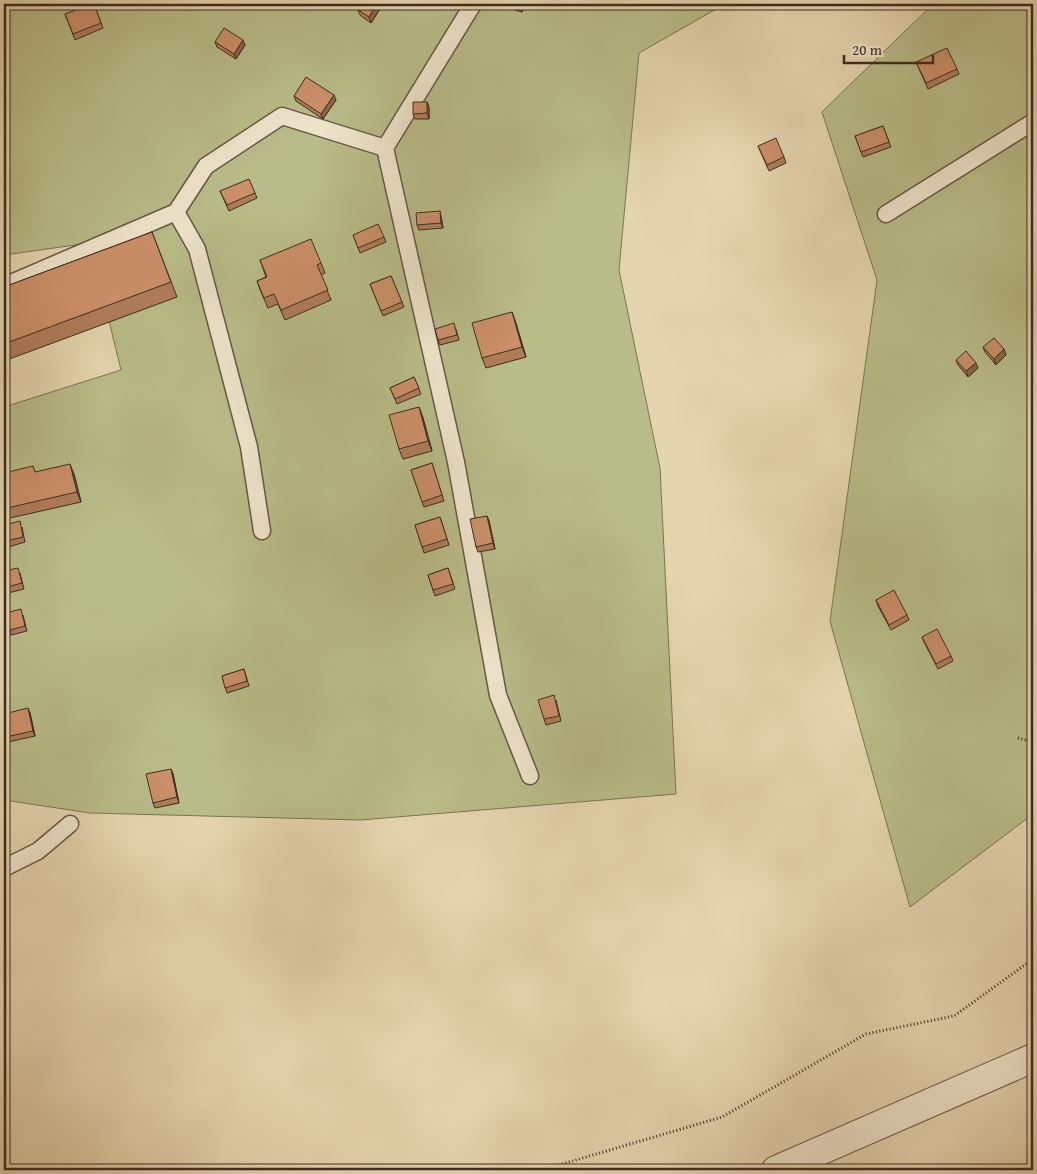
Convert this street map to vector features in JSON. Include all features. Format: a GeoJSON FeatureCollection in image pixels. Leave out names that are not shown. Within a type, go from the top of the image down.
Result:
{"type":"FeatureCollection","features":[{"type":"Feature","properties":{"kind":"street"},"geometry":{"type":"LineString","coordinates":[[776,1170],[1033,1058]]}},
{"type":"Feature","properties":{"kind":"lane"},"geometry":{"type":"LineString","coordinates":[[473,4],[385,148],[456,462],[498,695],[530,776]]}},
{"type":"Feature","properties":{"kind":"lane"},"geometry":{"type":"LineString","coordinates":[[4,286],[176,212],[206,166],[282,116],[385,148]]}},
{"type":"Feature","properties":{"kind":"lane"},"geometry":{"type":"LineString","coordinates":[[886,214],[1033,122]]}},
{"type":"Feature","properties":{"kind":"lane"},"geometry":{"type":"LineString","coordinates":[[176,212],[197,249],[248,446],[262,530]]}},
{"type":"Feature","properties":{"kind":"lane"},"geometry":{"type":"LineString","coordinates":[[4,868],[38,851],[70,824]]}},
{"type":"Feature","properties":{"kind":"path"},"geometry":{"type":"LineString","coordinates":[[1018,738],[1033,742]]}},
{"type":"Feature","properties":{"kind":"path"},"geometry":{"type":"LineString","coordinates":[[542,1170],[722,1117],[866,1034],[954,1016],[1033,959]]}},
{"type":"Feature","properties":{"kind":"green space"},"geometry":{"type":"Polygon","coordinates":[[[4,4],[725,4],[639,53],[619,270],[660,468],[676,794],[360,820],[90,813],[4,800],[4,407],[121,370],[90,243],[4,255],[4,4]]]}},
{"type":"Feature","properties":{"kind":"green space"},"geometry":{"type":"Polygon","coordinates":[[[933,4],[1033,4],[1033,814],[910,907],[830,621],[877,280],[822,112],[933,4]]]}},
{"type":"Feature","properties":{"kind":"building"},"geometry":{"type":"Polygon","coordinates":[[[94,4],[101,23],[73,34],[65,14],[94,4]]]}},
{"type":"Feature","properties":{"kind":"building"},"geometry":{"type":"Polygon","coordinates":[[[362,4],[377,4],[369,17],[358,10],[362,4]]]}},
{"type":"Feature","properties":{"kind":"building"},"geometry":{"type":"Polygon","coordinates":[[[224,28],[243,40],[234,54],[215,42],[224,28]]]}},
{"type":"Feature","properties":{"kind":"building"},"geometry":{"type":"Polygon","coordinates":[[[947,48],[957,69],[926,83],[916,62],[947,48]]]}},
{"type":"Feature","properties":{"kind":"building"},"geometry":{"type":"Polygon","coordinates":[[[306,77],[334,95],[321,114],[294,96],[306,77]]]}},
{"type":"Feature","properties":{"kind":"building"},"geometry":{"type":"Polygon","coordinates":[[[413,102],[427,102],[427,113],[413,114],[413,102]]]}},
{"type":"Feature","properties":{"kind":"building"},"geometry":{"type":"Polygon","coordinates":[[[883,126],[889,142],[861,152],[855,136],[883,126]]]}},
{"type":"Feature","properties":{"kind":"building"},"geometry":{"type":"Polygon","coordinates":[[[776,138],[784,157],[767,165],[758,146],[776,138]]]}},
{"type":"Feature","properties":{"kind":"building"},"geometry":{"type":"Polygon","coordinates":[[[249,179],[255,193],[227,205],[220,191],[249,179]]]}},
{"type":"Feature","properties":{"kind":"building"},"geometry":{"type":"Polygon","coordinates":[[[440,211],[441,223],[417,225],[416,213],[440,211]]]}},
{"type":"Feature","properties":{"kind":"building"},"geometry":{"type":"Polygon","coordinates":[[[378,224],[384,237],[358,248],[353,235],[378,224]]]}},
{"type":"Feature","properties":{"kind":"building"},"geometry":{"type":"Polygon","coordinates":[[[152,232],[171,282],[4,344],[4,287],[152,232]]]}},
{"type":"Feature","properties":{"kind":"building"},"geometry":{"type":"Polygon","coordinates":[[[311,239],[321,263],[317,265],[328,290],[281,310],[274,294],[264,298],[257,281],[267,277],[260,260],[311,239]]]}},
{"type":"Feature","properties":{"kind":"building"},"geometry":{"type":"Polygon","coordinates":[[[391,276],[402,302],[381,311],[370,284],[391,276]]]}},
{"type":"Feature","properties":{"kind":"building"},"geometry":{"type":"Polygon","coordinates":[[[512,312],[522,347],[482,358],[472,323],[512,312]]]}},
{"type":"Feature","properties":{"kind":"building"},"geometry":{"type":"Polygon","coordinates":[[[454,323],[457,335],[438,340],[435,329],[454,323]]]}},
{"type":"Feature","properties":{"kind":"building"},"geometry":{"type":"Polygon","coordinates":[[[994,338],[1004,349],[994,359],[983,347],[994,338]]]}},
{"type":"Feature","properties":{"kind":"building"},"geometry":{"type":"Polygon","coordinates":[[[966,351],[976,363],[966,371],[956,360],[966,351]]]}},
{"type":"Feature","properties":{"kind":"building"},"geometry":{"type":"Polygon","coordinates":[[[414,377],[419,388],[395,399],[390,388],[414,377]]]}},
{"type":"Feature","properties":{"kind":"building"},"geometry":{"type":"Polygon","coordinates":[[[419,407],[428,441],[399,449],[389,415],[419,407]]]}},
{"type":"Feature","properties":{"kind":"building"},"geometry":{"type":"Polygon","coordinates":[[[432,463],[442,495],[422,502],[411,470],[432,463]]]}},
{"type":"Feature","properties":{"kind":"building"},"geometry":{"type":"Polygon","coordinates":[[[70,464],[77,492],[7,508],[4,496],[4,473],[33,466],[35,472],[70,464]]]}},
{"type":"Feature","properties":{"kind":"building"},"geometry":{"type":"Polygon","coordinates":[[[487,516],[493,543],[476,547],[470,519],[487,516]]]}},
{"type":"Feature","properties":{"kind":"building"},"geometry":{"type":"Polygon","coordinates":[[[440,517],[447,539],[422,547],[415,525],[440,517]]]}},
{"type":"Feature","properties":{"kind":"building"},"geometry":{"type":"Polygon","coordinates":[[[20,521],[23,537],[6,541],[4,525],[20,521]]]}},
{"type":"Feature","properties":{"kind":"building"},"geometry":{"type":"Polygon","coordinates":[[[18,568],[22,583],[4,588],[4,571],[18,568]]]}},
{"type":"Feature","properties":{"kind":"building"},"geometry":{"type":"Polygon","coordinates":[[[448,568],[453,584],[433,590],[428,575],[448,568]]]}},
{"type":"Feature","properties":{"kind":"building"},"geometry":{"type":"Polygon","coordinates":[[[894,590],[907,615],[889,625],[876,600],[894,590]]]}},
{"type":"Feature","properties":{"kind":"building"},"geometry":{"type":"Polygon","coordinates":[[[21,609],[25,626],[10,630],[6,613],[21,609]]]}},
{"type":"Feature","properties":{"kind":"building"},"geometry":{"type":"Polygon","coordinates":[[[937,629],[951,656],[936,664],[922,637],[937,629]]]}},
{"type":"Feature","properties":{"kind":"building"},"geometry":{"type":"Polygon","coordinates":[[[244,669],[247,681],[225,688],[222,676],[244,669]]]}},
{"type":"Feature","properties":{"kind":"building"},"geometry":{"type":"Polygon","coordinates":[[[554,695],[559,716],[544,719],[538,700],[554,695]]]}},
{"type":"Feature","properties":{"kind":"building"},"geometry":{"type":"Polygon","coordinates":[[[28,708],[33,731],[6,737],[4,714],[28,708]]]}},
{"type":"Feature","properties":{"kind":"building"},"geometry":{"type":"Polygon","coordinates":[[[171,769],[177,797],[153,803],[146,774],[171,769]]]}}]}
